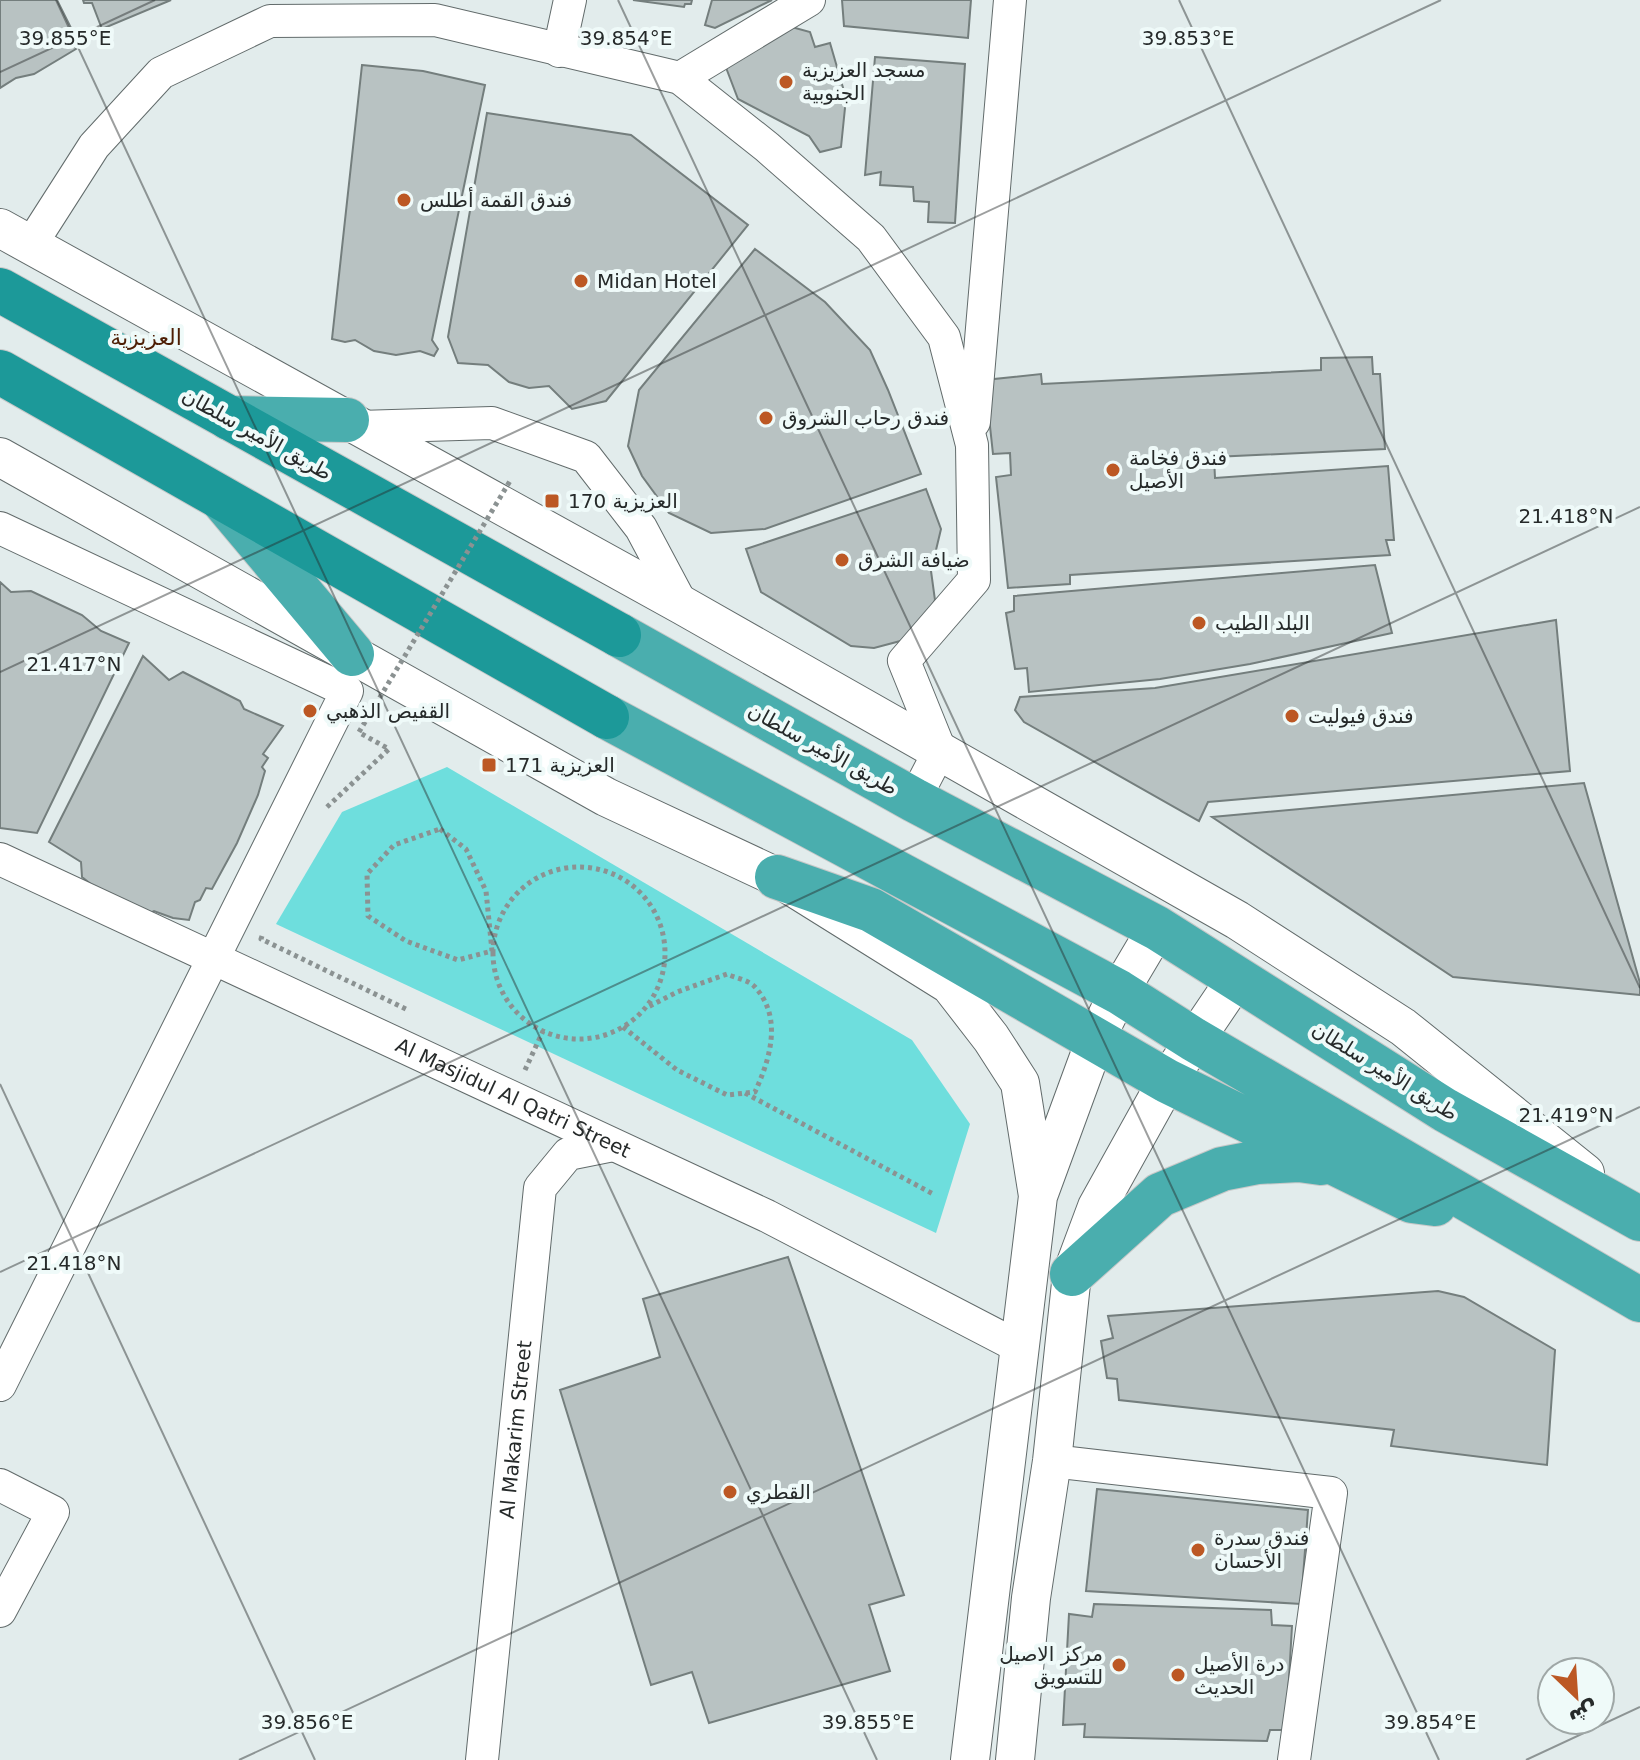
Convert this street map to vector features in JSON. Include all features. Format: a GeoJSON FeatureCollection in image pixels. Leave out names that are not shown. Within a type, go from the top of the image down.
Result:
{"type":"FeatureCollection","features":[{"type":"Feature","properties":{"kind":"highway","name":"طريق الأمير سلطان"},"geometry":{"type":"LineString","coordinates":[[0,290],[914,800],[1157,928],[1445,1110],[1640,1218]]}},
{"type":"Feature","properties":{"kind":"highway"},"geometry":{"type":"LineString","coordinates":[[0,372],[607,717],[1119,992],[1487,1213],[1640,1300]]}},
{"type":"Feature","properties":{"kind":"highway"},"geometry":{"type":"LineString","coordinates":[[229,418],[353,424]]}},
{"type":"Feature","properties":{"kind":"highway"},"geometry":{"type":"LineString","coordinates":[[221,497],[352,654]]}},
{"type":"Feature","properties":{"kind":"highway"},"geometry":{"type":"LineString","coordinates":[[777,877],[871,910],[1167,1081],[1412,1201],[1487,1213]]}},
{"type":"Feature","properties":{"kind":"highway"},"geometry":{"type":"LineString","coordinates":[[1072,1274],[1160,1195],[1222,1169],[1258,1162],[1299,1160],[1339,1166]]}},
{"type":"Feature","properties":{"kind":"street"},"geometry":{"type":"LineString","coordinates":[[559,51],[570,0]]}},
{"type":"Feature","properties":{"kind":"street"},"geometry":{"type":"LineString","coordinates":[[680,78],[809,0]]}},
{"type":"Feature","properties":{"kind":"street"},"geometry":{"type":"LineString","coordinates":[[914,800],[940,750],[904,661],[974,580],[972,445],[1010,0]]}},
{"type":"Feature","properties":{"kind":"street"},"geometry":{"type":"LineString","coordinates":[[972,445],[944,337],[871,238],[767,147],[680,78],[435,20],[270,21],[161,73],[15,237],[682,605],[1237,920],[1403,1027],[1640,1218]]}},
{"type":"Feature","properties":{"kind":"street"},"geometry":{"type":"LineString","coordinates":[[353,424],[492,423],[586,457],[641,528],[682,605]]}},
{"type":"Feature","properties":{"kind":"street"},"geometry":{"type":"LineString","coordinates":[[0,457],[606,797],[777,877],[950,985],[991,1038],[1020,1083],[1038,1196]]}},
{"type":"Feature","properties":{"kind":"street"},"geometry":{"type":"LineString","coordinates":[[0,528],[347,691],[0,1385]]}},
{"type":"Feature","properties":{"kind":"street","name":"Al Masjidul Al Qatri Street"},"geometry":{"type":"LineString","coordinates":[[0,859],[767,1216],[1019,1347]]}},
{"type":"Feature","properties":{"kind":"street"},"geometry":{"type":"LineString","coordinates":[[970,1760],[1038,1196],[1096,1038],[1157,928]]}},
{"type":"Feature","properties":{"kind":"street"},"geometry":{"type":"LineString","coordinates":[[1015,1760],[1031,1598],[1052,1461],[1072,1274],[1097,1207],[1167,1081],[1236,979]]}},
{"type":"Feature","properties":{"kind":"street","name":"Al Makarim Street"},"geometry":{"type":"LineString","coordinates":[[482,1760],[540,1188],[568,1154],[613,1145]]}},
{"type":"Feature","properties":{"kind":"street"},"geometry":{"type":"LineString","coordinates":[[1052,1461],[1331,1493],[1294,1760]]}},
{"type":"Feature","properties":{"kind":"street"},"geometry":{"type":"LineString","coordinates":[[0,1485],[53,1512],[0,1611]]}},
{"type":"Feature","properties":{"kind":"path"},"geometry":{"type":"LineString","coordinates":[[319,815],[389,749],[359,732],[510,481]]}},
{"type":"Feature","properties":{"kind":"path"},"geometry":{"type":"LineString","coordinates":[[492,951],[458,960],[406,941],[368,916],[367,874],[394,845],[440,829],[466,849],[486,891],[492,951],[496,979],[508,1004],[528,1024],[554,1037],[582,1040],[611,1035],[635,1020],[653,998],[665,972],[666,944],[658,916],[642,892],[618,876],[591,867],[562,868],[535,878],[513,897],[498,922],[492,951]]}},
{"type":"Feature","properties":{"kind":"path"},"geometry":{"type":"LineString","coordinates":[[267,925],[261,939],[415,1013]]}},
{"type":"Feature","properties":{"kind":"path"},"geometry":{"type":"LineString","coordinates":[[623,1027],[677,1070],[727,1095],[755,1092],[768,1063],[773,1018],[754,985],[727,974],[677,992],[645,1008]]}},
{"type":"Feature","properties":{"kind":"path"},"geometry":{"type":"LineString","coordinates":[[512,1099],[543,1031]]}},
{"type":"Feature","properties":{"kind":"path"},"geometry":{"type":"LineString","coordinates":[[745,1093],[935,1195]]}},
{"type":"Feature","properties":{"kind":"shaded area"},"geometry":{"type":"Polygon","coordinates":[[[447,767],[912,1040],[970,1124],[936,1233],[276,924],[342,812],[447,767]]]}},
{"type":"Feature","properties":{"kind":"building"},"geometry":{"type":"Polygon","coordinates":[[[0,0],[57,0],[72,30],[67,32],[76,49],[34,74],[16,78],[0,88],[0,0]]]}},
{"type":"Feature","properties":{"kind":"building"},"geometry":{"type":"Polygon","coordinates":[[[83,0],[171,0],[102,29],[92,3],[84,3],[83,0]]]}},
{"type":"Feature","properties":{"kind":"building"},"geometry":{"type":"Polygon","coordinates":[[[633,0],[692,0],[684,7],[633,0]]]}},
{"type":"Feature","properties":{"kind":"building"},"geometry":{"type":"Polygon","coordinates":[[[712,0],[772,0],[715,28],[705,25],[712,0]]]}},
{"type":"Feature","properties":{"kind":"building"},"geometry":{"type":"Polygon","coordinates":[[[842,0],[971,0],[968,38],[844,26],[842,0]]]}},
{"type":"Feature","properties":{"kind":"building","name":"مسجد العزيزية الجنوبية"},"geometry":{"type":"Polygon","coordinates":[[[788,26],[810,32],[815,47],[830,43],[846,98],[841,147],[820,152],[809,136],[738,99],[725,65],[788,26]]]}},
{"type":"Feature","properties":{"kind":"building"},"geometry":{"type":"Polygon","coordinates":[[[875,57],[965,64],[955,223],[928,222],[929,202],[914,201],[913,187],[880,185],[881,172],[865,175],[875,57]]]}},
{"type":"Feature","properties":{"kind":"building","name":"فندق القمة أطلس"},"geometry":{"type":"Polygon","coordinates":[[[362,65],[423,71],[485,85],[432,340],[438,349],[434,356],[420,351],[396,355],[374,351],[355,340],[345,342],[332,339],[362,65]]]}},
{"type":"Feature","properties":{"kind":"building","name":"Midan Hotel"},"geometry":{"type":"Polygon","coordinates":[[[487,113],[631,135],[748,225],[606,401],[572,409],[549,386],[529,388],[509,382],[488,365],[458,363],[448,337],[487,113]]]}},
{"type":"Feature","properties":{"kind":"building","name":"فندق رحاب الشروق"},"geometry":{"type":"Polygon","coordinates":[[[755,249],[825,302],[870,350],[921,474],[765,529],[711,533],[669,513],[642,476],[628,446],[639,390],[755,249]]]}},
{"type":"Feature","properties":{"kind":"building","name":"فندق فخامة الأصيل"},"geometry":{"type":"Polygon","coordinates":[[[1372,357],[1373,374],[1380,374],[1385,449],[1214,457],[1215,478],[1388,466],[1394,540],[1386,540],[1390,555],[1070,575],[1070,584],[1008,588],[996,477],[1011,475],[1010,453],[993,454],[985,380],[1041,374],[1042,384],[1321,370],[1321,358],[1372,357]]]}},
{"type":"Feature","properties":{"kind":"building","name":"ضيافة الشرق"},"geometry":{"type":"Polygon","coordinates":[[[926,489],[941,529],[931,571],[935,600],[923,627],[904,640],[874,648],[851,646],[761,592],[746,549],[926,489]]]}},
{"type":"Feature","properties":{"kind":"building","name":"البلد الطيب"},"geometry":{"type":"Polygon","coordinates":[[[1375,565],[1392,633],[1250,664],[1160,679],[1029,692],[1027,668],[1015,669],[1006,613],[1014,611],[1014,596],[1375,565]]]}},
{"type":"Feature","properties":{"kind":"building"},"geometry":{"type":"Polygon","coordinates":[[[0,582],[11,592],[31,591],[82,615],[101,631],[129,643],[37,833],[0,828],[0,582]]]}},
{"type":"Feature","properties":{"kind":"building","name":"فندق فيوليت"},"geometry":{"type":"Polygon","coordinates":[[[1556,620],[1570,771],[1208,802],[1199,821],[1024,722],[1015,710],[1020,697],[1155,688],[1556,620]]]}},
{"type":"Feature","properties":{"kind":"building"},"geometry":{"type":"Polygon","coordinates":[[[143,656],[169,680],[183,672],[240,701],[244,709],[283,726],[263,754],[268,758],[262,767],[265,771],[258,795],[237,843],[212,889],[206,888],[200,900],[195,902],[189,920],[154,911],[148,914],[107,897],[82,877],[81,862],[49,842],[143,656]]]}},
{"type":"Feature","properties":{"kind":"building"},"geometry":{"type":"Polygon","coordinates":[[[1584,783],[1640,983],[1640,995],[1453,977],[1212,817],[1584,783]]]}},
{"type":"Feature","properties":{"kind":"building","name":"القطري"},"geometry":{"type":"Polygon","coordinates":[[[788,1257],[904,1595],[869,1605],[890,1671],[709,1723],[692,1672],[651,1685],[560,1390],[660,1357],[643,1299],[788,1257]]]}},
{"type":"Feature","properties":{"kind":"building"},"geometry":{"type":"Polygon","coordinates":[[[1438,1291],[1464,1297],[1555,1350],[1547,1465],[1391,1446],[1394,1430],[1119,1400],[1117,1379],[1107,1378],[1101,1341],[1113,1338],[1108,1316],[1438,1291]]]}},
{"type":"Feature","properties":{"kind":"building","name":"فندق سدرة الأحسان"},"geometry":{"type":"Polygon","coordinates":[[[1097,1489],[1308,1510],[1301,1604],[1086,1591],[1097,1489]]]}},
{"type":"Feature","properties":{"kind":"building","name":"درة الأصيل الحديث"},"geometry":{"type":"Polygon","coordinates":[[[1094,1604],[1271,1610],[1272,1625],[1292,1626],[1286,1730],[1270,1730],[1267,1741],[1084,1737],[1085,1724],[1063,1725],[1069,1614],[1092,1617],[1094,1604]]]}},
{"type":"Feature","properties":{"kind":"place","name":"مسجد العزيزية الجنوبية"},"geometry":{"type":"Point","coordinates":[786,82]}},
{"type":"Feature","properties":{"kind":"place","name":"فندق القمة أطلس"},"geometry":{"type":"Point","coordinates":[404,200]}},
{"type":"Feature","properties":{"kind":"place","name":"Midan Hotel"},"geometry":{"type":"Point","coordinates":[581,281]}},
{"type":"Feature","properties":{"kind":"place","name":"فندق رحاب الشروق"},"geometry":{"type":"Point","coordinates":[766,418]}},
{"type":"Feature","properties":{"kind":"place","name":"فندق فخامة الأصيل"},"geometry":{"type":"Point","coordinates":[1113,470]}},
{"type":"Feature","properties":{"kind":"place","name":"العزيزية 170"},"geometry":{"type":"Point","coordinates":[552,501]}},
{"type":"Feature","properties":{"kind":"place","name":"ضيافة الشرق"},"geometry":{"type":"Point","coordinates":[842,560]}},
{"type":"Feature","properties":{"kind":"place","name":"البلد الطيب"},"geometry":{"type":"Point","coordinates":[1199,623]}},
{"type":"Feature","properties":{"kind":"place","name":"القفيص الذهبي"},"geometry":{"type":"Point","coordinates":[310,711]}},
{"type":"Feature","properties":{"kind":"place","name":"فندق فيوليت"},"geometry":{"type":"Point","coordinates":[1292,716]}},
{"type":"Feature","properties":{"kind":"place","name":"العزيزية 171"},"geometry":{"type":"Point","coordinates":[489,765]}},
{"type":"Feature","properties":{"kind":"place","name":"القطري"},"geometry":{"type":"Point","coordinates":[730,1492]}},
{"type":"Feature","properties":{"kind":"place","name":"فندق سدرة الأحسان"},"geometry":{"type":"Point","coordinates":[1198,1550]}},
{"type":"Feature","properties":{"kind":"place","name":"مركز الاصيل للتسويق"},"geometry":{"type":"Point","coordinates":[1119,1665]}},
{"type":"Feature","properties":{"kind":"place","name":"درة الأصيل الحديث"},"geometry":{"type":"Point","coordinates":[1178,1675]}},
{"type":"Feature","properties":{"kind":"district","name":"العزيزية"},"geometry":{"type":"Point","coordinates":[146,337]}}]}
